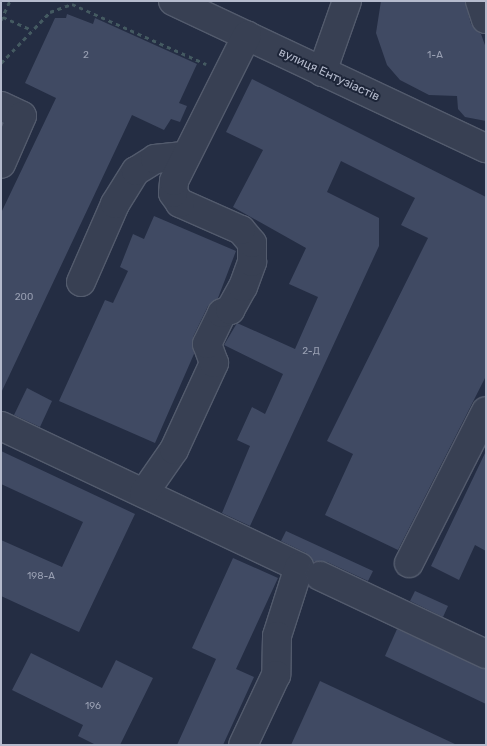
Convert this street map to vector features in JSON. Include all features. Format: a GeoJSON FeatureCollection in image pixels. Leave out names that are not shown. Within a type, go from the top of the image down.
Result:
{"type":"FeatureCollection","features":[{"type":"Feature","properties":{"kind":"street","name":"вулиця Ентузіастів"},"geometry":{"type":"LineString","coordinates":[[173,1],[486,148]]}},
{"type":"Feature","properties":{"kind":"street"},"geometry":{"type":"LineString","coordinates":[[322,72],[347,1]]}},
{"type":"Feature","properties":{"kind":"street"},"geometry":{"type":"LineString","coordinates":[[480,1],[486,19]]}},
{"type":"Feature","properties":{"kind":"street"},"geometry":{"type":"LineString","coordinates":[[144,493],[174,450],[214,363],[207,344],[222,313],[230,310],[243,287],[252,262],[252,242],[241,230],[180,203],[173,193],[174,181],[247,35]]}},
{"type":"Feature","properties":{"kind":"street"},"geometry":{"type":"LineString","coordinates":[[1,106],[22,116],[1,164]]}},
{"type":"Feature","properties":{"kind":"street"},"geometry":{"type":"LineString","coordinates":[[81,282],[115,204],[136,171],[155,159],[186,156]]}},
{"type":"Feature","properties":{"kind":"street"},"geometry":{"type":"LineString","coordinates":[[409,563],[486,410]]}},
{"type":"Feature","properties":{"kind":"street"},"geometry":{"type":"LineString","coordinates":[[1,426],[299,567],[277,636],[276,675],[243,745]]}},
{"type":"Feature","properties":{"kind":"street"},"geometry":{"type":"LineString","coordinates":[[320,576],[486,654]]}},
{"type":"Feature","properties":{"kind":"path"},"geometry":{"type":"LineString","coordinates":[[10,1],[2,18],[32,30]]}},
{"type":"Feature","properties":{"kind":"path"},"geometry":{"type":"LineString","coordinates":[[1,63],[50,12],[69,3],[216,68]]}},
{"type":"Feature","properties":{"kind":"building"},"geometry":{"type":"Polygon","coordinates":[[[381,1],[465,1],[471,24],[481,34],[486,48],[486,121],[465,117],[458,109],[457,96],[429,95],[400,80],[387,65],[376,33],[381,1]]]}},
{"type":"Feature","properties":{"kind":"building"},"geometry":{"type":"Polygon","coordinates":[[[67,14],[93,24],[95,18],[197,64],[179,103],[187,106],[180,122],[171,119],[164,130],[132,115],[1,393],[1,213],[56,98],[25,83],[55,18],[66,18],[67,14]]]}},
{"type":"Feature","properties":{"kind":"building"},"geometry":{"type":"Polygon","coordinates":[[[252,79],[486,197],[486,376],[398,550],[325,515],[353,454],[327,441],[428,238],[401,225],[415,198],[341,161],[327,192],[379,218],[379,246],[250,526],[222,513],[250,446],[237,440],[252,407],[265,414],[283,374],[224,345],[237,323],[295,349],[318,297],[289,284],[306,248],[233,207],[263,150],[226,132],[252,79]]]}},
{"type":"Feature","properties":{"kind":"building"},"geometry":{"type":"Polygon","coordinates":[[[154,216],[236,251],[218,298],[208,306],[193,337],[194,354],[155,443],[59,401],[105,300],[113,303],[128,271],[120,267],[133,234],[144,239],[154,216]]]}},
{"type":"Feature","properties":{"kind":"building"},"geometry":{"type":"Polygon","coordinates":[[[27,388],[52,401],[40,427],[14,415],[27,388]]]}},
{"type":"Feature","properties":{"kind":"building"},"geometry":{"type":"Polygon","coordinates":[[[1,451],[135,514],[79,632],[1,596],[1,540],[62,567],[83,522],[1,484],[1,451]]]}},
{"type":"Feature","properties":{"kind":"building"},"geometry":{"type":"Polygon","coordinates":[[[486,451],[486,551],[475,545],[459,580],[431,566],[486,451]]]}},
{"type":"Feature","properties":{"kind":"building"},"geometry":{"type":"Polygon","coordinates":[[[286,531],[373,571],[368,581],[327,562],[313,561],[306,553],[281,541],[286,531]]]}},
{"type":"Feature","properties":{"kind":"building"},"geometry":{"type":"Polygon","coordinates":[[[233,558],[278,578],[236,669],[254,677],[223,745],[177,745],[216,659],[192,648],[233,558]]]}},
{"type":"Feature","properties":{"kind":"building"},"geometry":{"type":"Polygon","coordinates":[[[415,591],[448,606],[443,617],[410,601],[415,591]]]}},
{"type":"Feature","properties":{"kind":"building"},"geometry":{"type":"Polygon","coordinates":[[[397,629],[486,669],[486,704],[385,656],[397,629]]]}},
{"type":"Feature","properties":{"kind":"building"},"geometry":{"type":"Polygon","coordinates":[[[31,653],[102,688],[116,660],[153,678],[120,745],[96,745],[78,736],[83,725],[12,690],[31,653]]]}},
{"type":"Feature","properties":{"kind":"building"},"geometry":{"type":"Polygon","coordinates":[[[320,681],[457,745],[291,745],[320,681]]]}}]}
